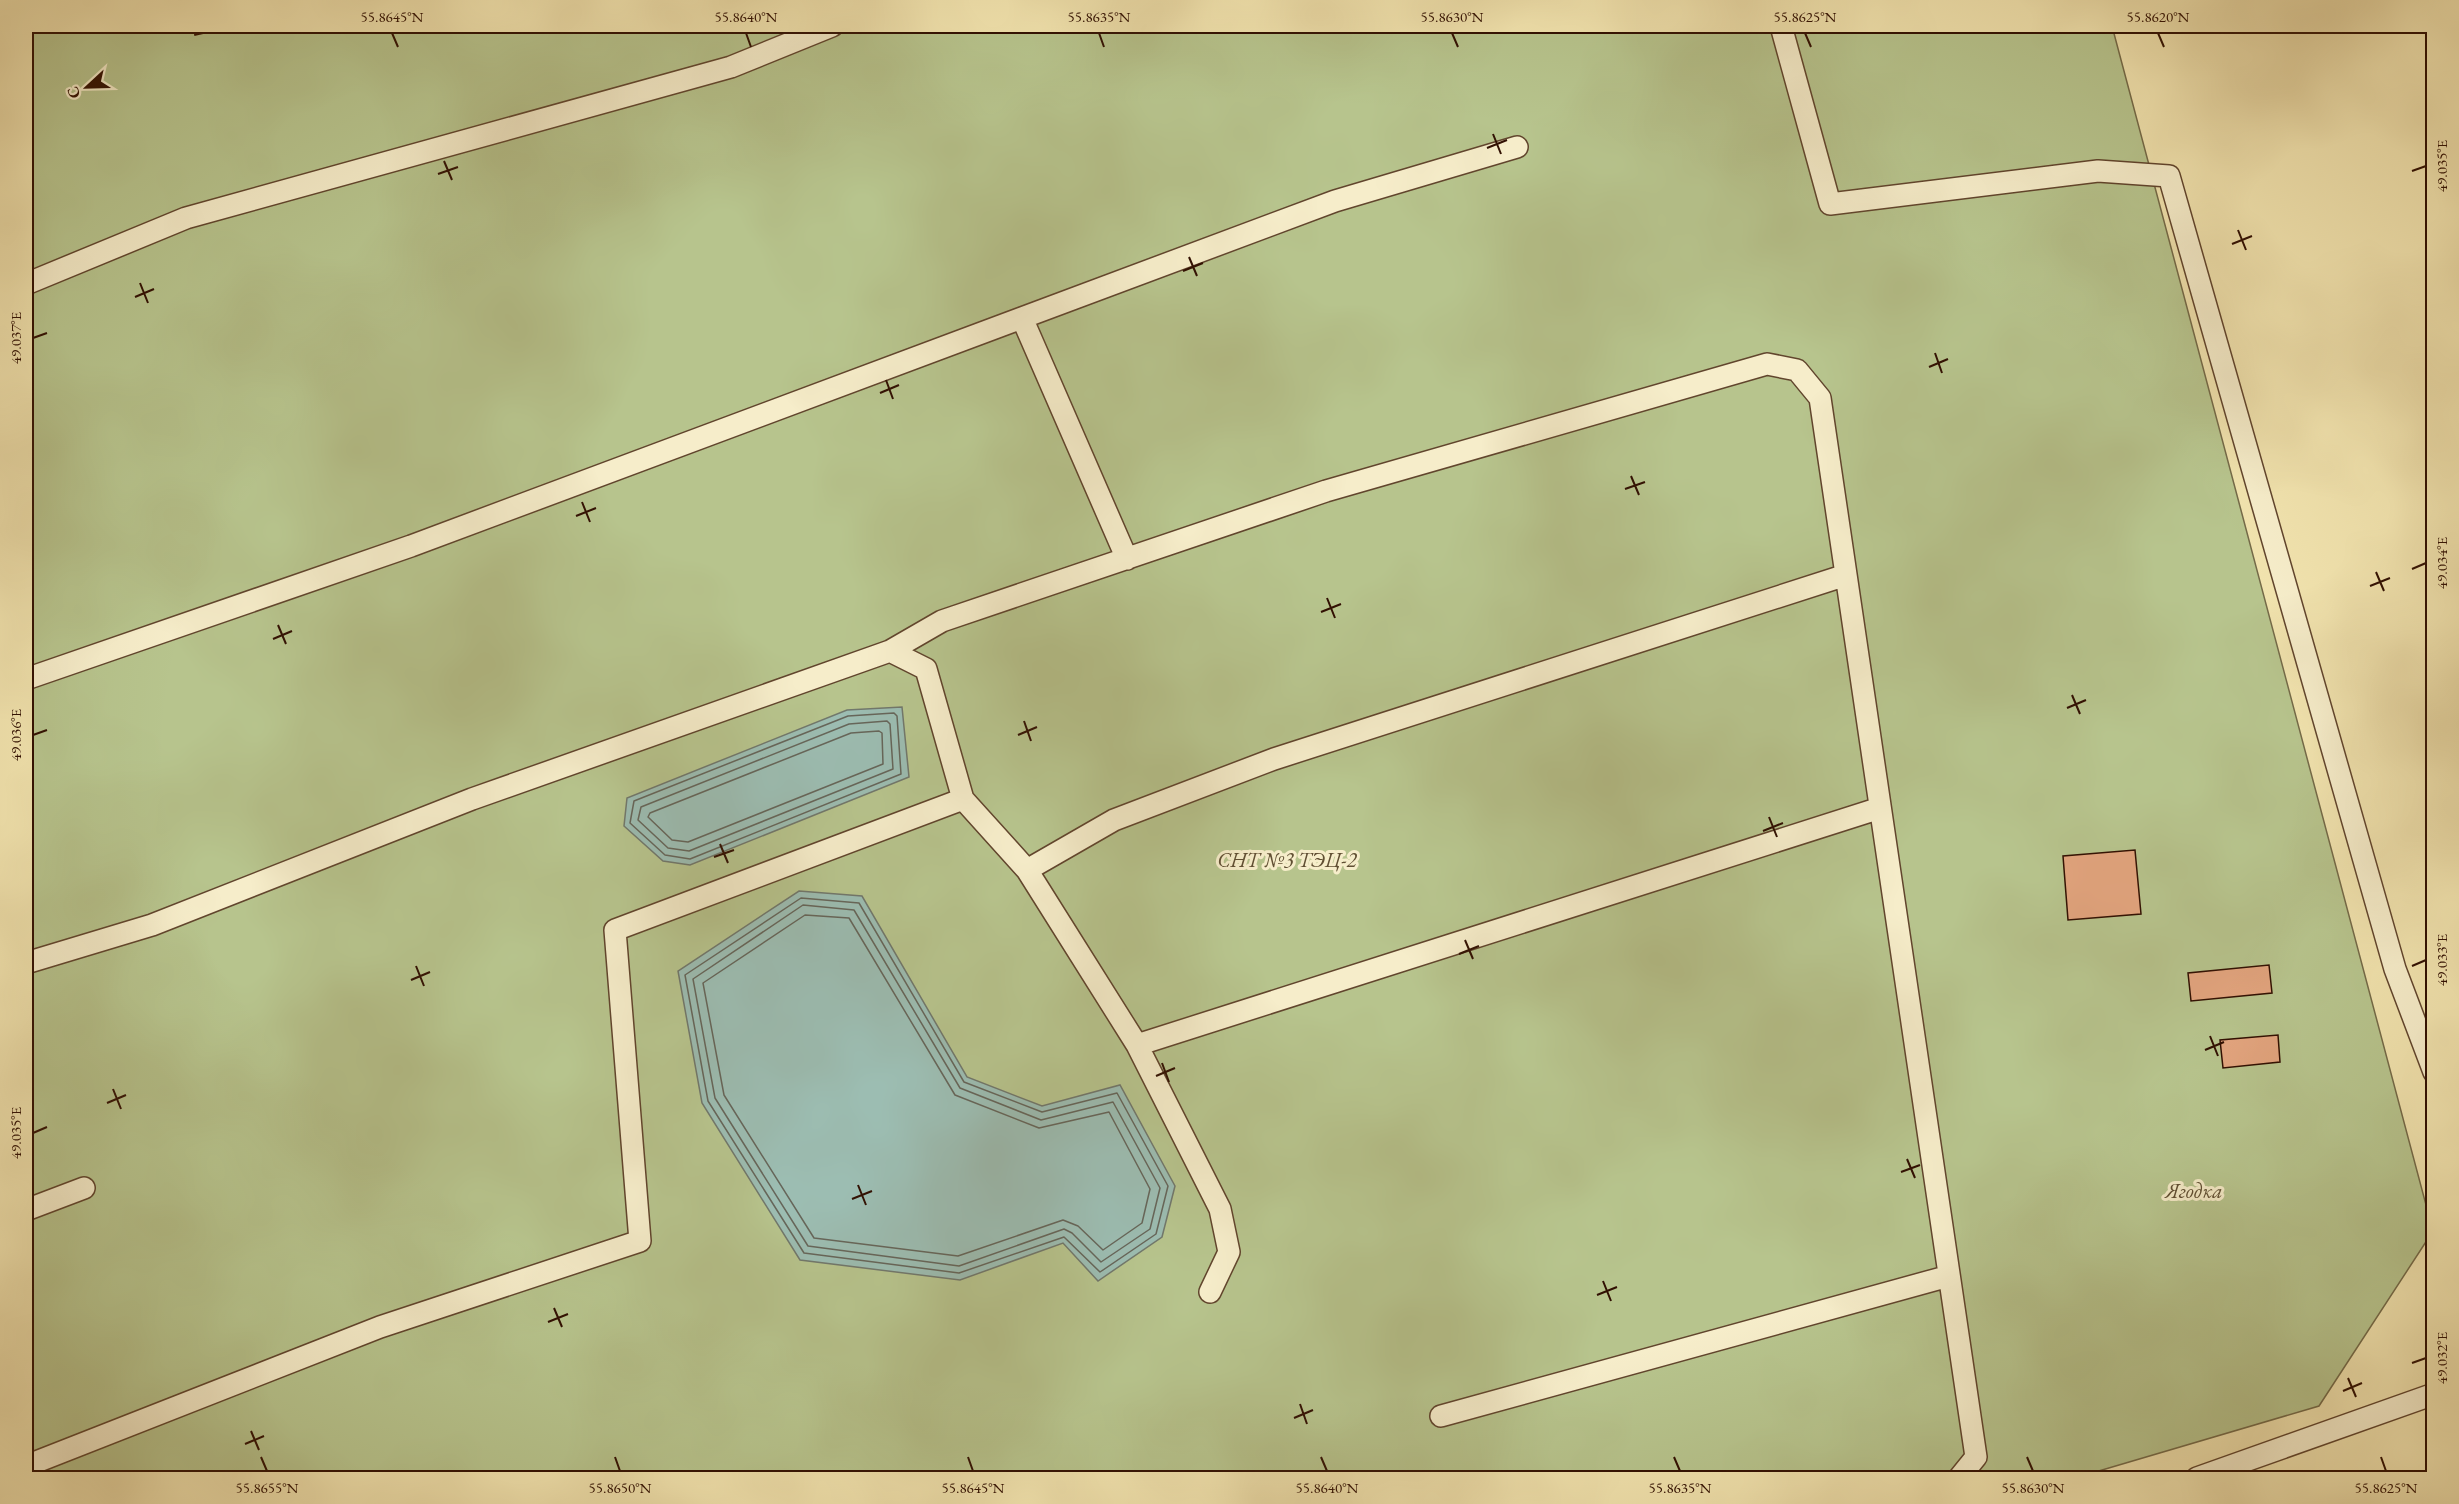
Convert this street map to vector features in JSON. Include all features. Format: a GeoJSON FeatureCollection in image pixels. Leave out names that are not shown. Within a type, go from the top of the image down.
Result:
{"type":"FeatureCollection","features":[{"type":"Feature","properties":{"kind":"lane"},"geometry":{"type":"LineString","coordinates":[[26,284],[186,218],[731,66],[832,26]]}},
{"type":"Feature","properties":{"kind":"lane"},"geometry":{"type":"LineString","coordinates":[[1781,26],[1830,204],[2098,171],[2169,176],[2395,969],[2433,1072]]}},
{"type":"Feature","properties":{"kind":"lane"},"geometry":{"type":"LineString","coordinates":[[26,679],[411,546],[1335,201],[1517,147]]}},
{"type":"Feature","properties":{"kind":"lane"},"geometry":{"type":"LineString","coordinates":[[1022,318],[1127,559]]}},
{"type":"Feature","properties":{"kind":"lane"},"geometry":{"type":"LineString","coordinates":[[26,963],[152,925],[472,799],[890,651],[942,621],[1326,491],[1767,364],[1797,370],[1820,398],[1976,1457],[1959,1479]]}},
{"type":"Feature","properties":{"kind":"lane"},"geometry":{"type":"LineString","coordinates":[[1027,870],[1114,820],[1274,759],[1846,575]]}},
{"type":"Feature","properties":{"kind":"lane"},"geometry":{"type":"LineString","coordinates":[[890,651],[926,669],[963,799],[1027,870],[1137,1045],[1220,1209],[1229,1252],[1210,1292]]}},
{"type":"Feature","properties":{"kind":"lane"},"geometry":{"type":"LineString","coordinates":[[26,1466],[380,1327],[640,1241],[615,930],[963,799]]}},
{"type":"Feature","properties":{"kind":"lane"},"geometry":{"type":"LineString","coordinates":[[1137,1045],[1880,808]]}},
{"type":"Feature","properties":{"kind":"lane"},"geometry":{"type":"LineString","coordinates":[[26,1210],[84,1188]]}},
{"type":"Feature","properties":{"kind":"lane"},"geometry":{"type":"LineString","coordinates":[[1442,1416],[1949,1276]]}},
{"type":"Feature","properties":{"kind":"lane"},"geometry":{"type":"LineString","coordinates":[[2197,1479],[2433,1394]]}},
{"type":"Feature","properties":{"kind":"green space","name":"СНТ №3 ТЭЦ-2"},"geometry":{"type":"Polygon","coordinates":[[[26,26],[2112,26],[2433,1231],[2319,1406],[2075,1478],[26,1478],[26,26]]]}},
{"type":"Feature","properties":{"kind":"water"},"geometry":{"type":"Polygon","coordinates":[[[902,707],[909,777],[690,865],[663,861],[624,826],[627,798],[847,710],[902,707]]]}},
{"type":"Feature","properties":{"kind":"water"},"geometry":{"type":"Polygon","coordinates":[[[799,891],[862,896],[967,1077],[1042,1106],[1120,1085],[1175,1186],[1162,1237],[1098,1281],[1063,1243],[960,1280],[800,1260],[702,1103],[678,971],[799,891]]]}},
{"type":"Feature","properties":{"kind":"building"},"geometry":{"type":"Polygon","coordinates":[[[193,26],[225,26],[226,28],[195,35],[193,26]]]}},
{"type":"Feature","properties":{"kind":"building"},"geometry":{"type":"Polygon","coordinates":[[[2135,850],[2141,914],[2068,920],[2063,856],[2135,850]]]}},
{"type":"Feature","properties":{"kind":"building"},"geometry":{"type":"Polygon","coordinates":[[[2269,965],[2272,993],[2191,1001],[2188,973],[2269,965]]]}},
{"type":"Feature","properties":{"kind":"building"},"geometry":{"type":"Polygon","coordinates":[[[2278,1035],[2280,1062],[2223,1068],[2220,1040],[2278,1035]]]}},
{"type":"Feature","properties":{"kind":"building"},"geometry":{"type":"Polygon","coordinates":[[[2434,1471],[2434,1478],[2412,1478],[2434,1471]]]}},
{"type":"Feature","properties":{"kind":"park label","name":"Ягодка"},"geometry":{"type":"Point","coordinates":[2194,1191]}}]}
